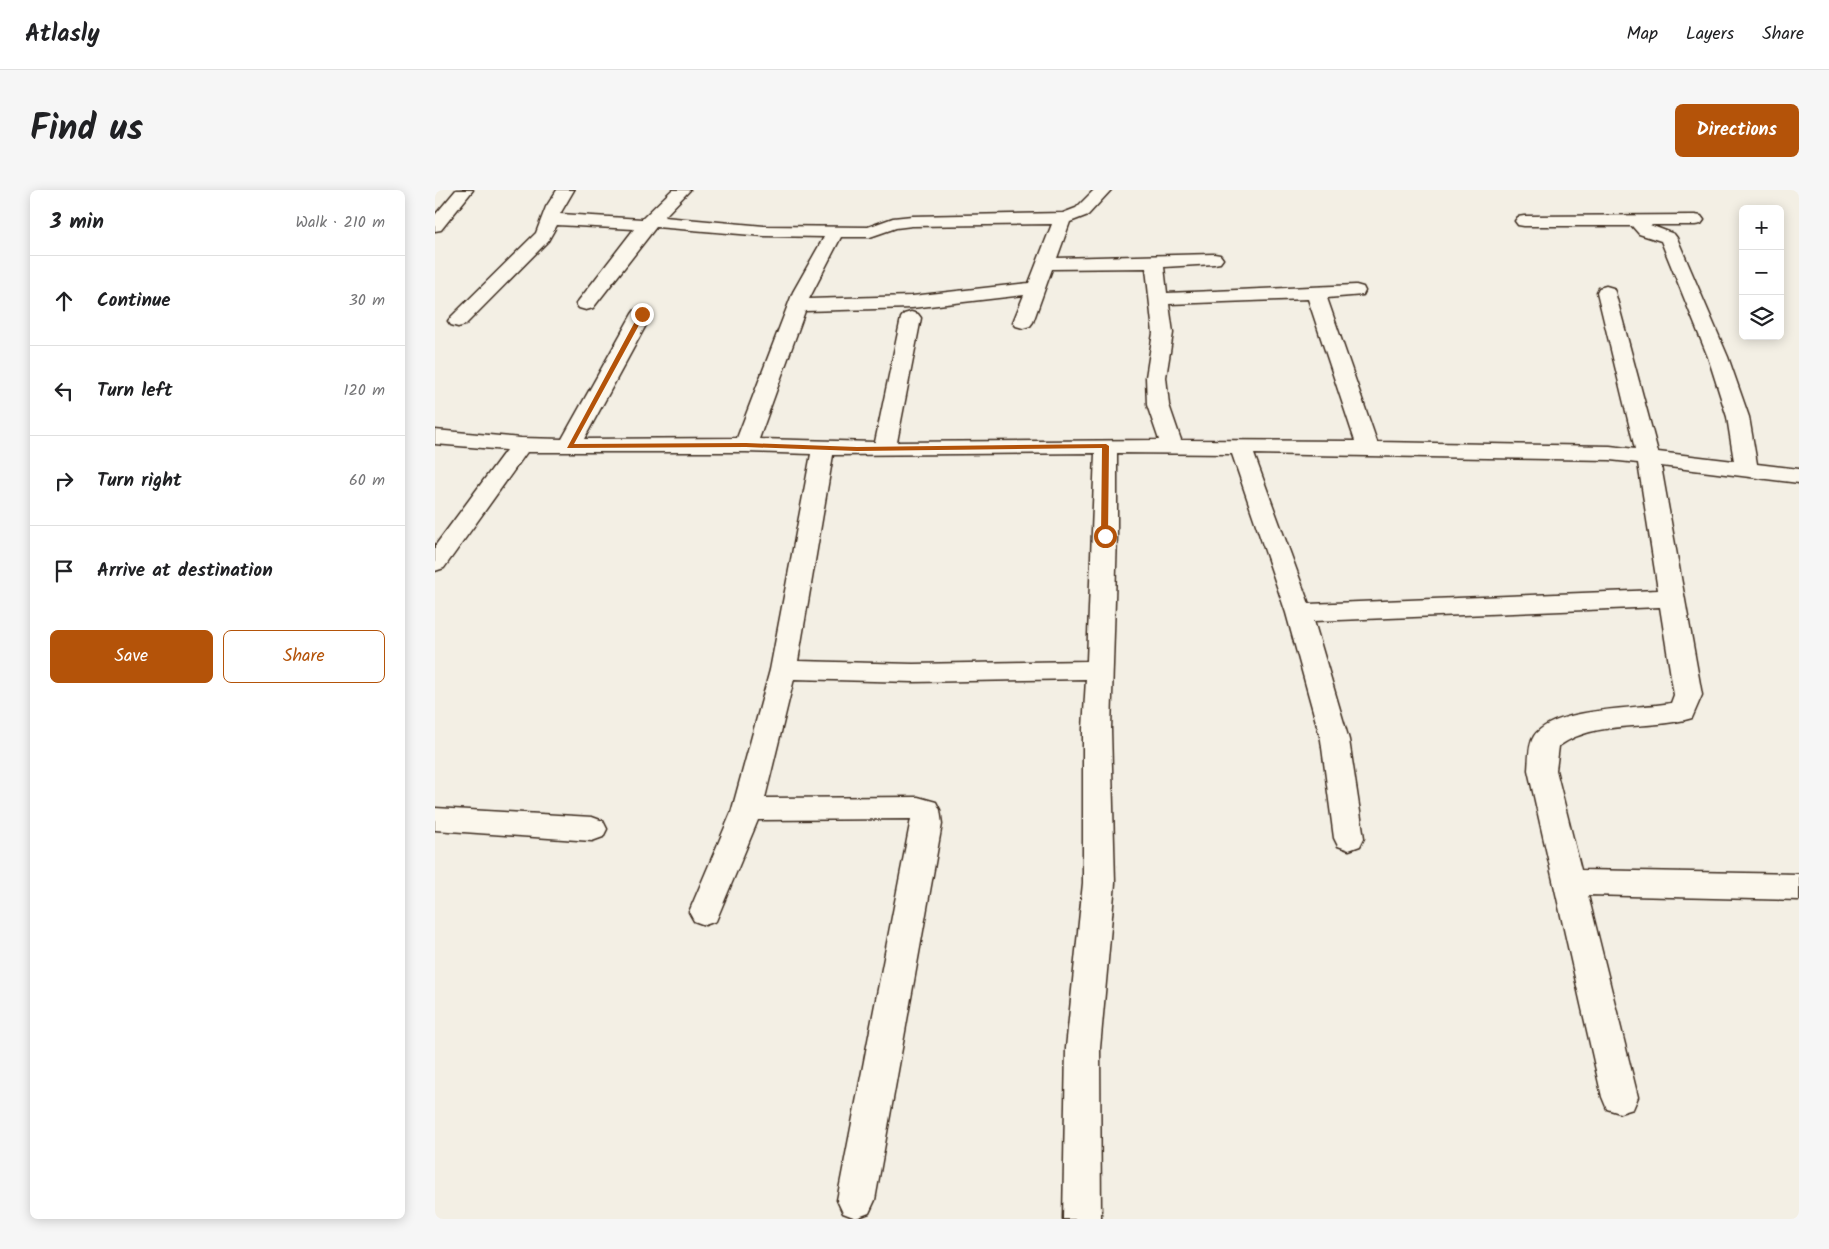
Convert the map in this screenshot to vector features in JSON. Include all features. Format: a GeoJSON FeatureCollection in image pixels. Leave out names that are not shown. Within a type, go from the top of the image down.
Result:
{"type":"FeatureCollection","features":[{"type":"Feature","properties":{"kind":"street"},"geometry":{"type":"LineString","coordinates":[[435,226],[465,190]]}},
{"type":"Feature","properties":{"kind":"street"},"geometry":{"type":"LineString","coordinates":[[458,322],[542,237],[549,227],[549,219],[557,201],[566,190]]}},
{"type":"Feature","properties":{"kind":"street"},"geometry":{"type":"LineString","coordinates":[[586,304],[650,223],[669,201],[682,190]]}},
{"type":"Feature","properties":{"kind":"street"},"geometry":{"type":"LineString","coordinates":[[549,219],[650,223],[764,231],[871,232],[893,223],[912,221],[1074,217],[1082,213],[1103,190]]}},
{"type":"Feature","properties":{"kind":"street"},"geometry":{"type":"LineString","coordinates":[[1023,322],[1063,218]]}},
{"type":"Feature","properties":{"kind":"street"},"geometry":{"type":"LineString","coordinates":[[1524,220],[1695,220]]}},
{"type":"Feature","properties":{"kind":"street"},"geometry":{"type":"LineString","coordinates":[[1636,220],[1645,230],[1668,238],[1718,357],[1738,417],[1747,470]]}},
{"type":"Feature","properties":{"kind":"street"},"geometry":{"type":"LineString","coordinates":[[746,445],[801,292],[835,232]]}},
{"type":"Feature","properties":{"kind":"street"},"geometry":{"type":"LineString","coordinates":[[1046,264],[1214,259]]}},
{"type":"Feature","properties":{"kind":"street"},"geometry":{"type":"LineString","coordinates":[[1154,262],[1163,333],[1156,377],[1158,405],[1173,446]]}},
{"type":"Feature","properties":{"kind":"street"},"geometry":{"type":"LineString","coordinates":[[797,305],[912,302],[1037,288]]}},
{"type":"Feature","properties":{"kind":"street"},"geometry":{"type":"LineString","coordinates":[[1159,299],[1356,291]]}},
{"type":"Feature","properties":{"kind":"street"},"geometry":{"type":"LineString","coordinates":[[1606,292],[1649,458],[1688,695],[1682,711],[1665,715],[1577,723],[1555,732],[1545,741],[1542,770],[1620,1097]]}},
{"type":"Feature","properties":{"kind":"street"},"geometry":{"type":"LineString","coordinates":[[1316,293],[1368,448]]}},
{"type":"Feature","properties":{"kind":"street"},"geometry":{"type":"LineString","coordinates":[[569,446],[642,314]]}},
{"type":"Feature","properties":{"kind":"street"},"geometry":{"type":"LineString","coordinates":[[885,449],[911,318]]}},
{"type":"Feature","properties":{"kind":"street"},"geometry":{"type":"LineString","coordinates":[[435,437],[521,445],[569,446],[746,445],[885,449],[1173,446],[1368,448],[1610,454],[1799,476]]}},
{"type":"Feature","properties":{"kind":"street"},"geometry":{"type":"LineString","coordinates":[[435,563],[521,445]]}},
{"type":"Feature","properties":{"kind":"street"},"geometry":{"type":"LineString","coordinates":[[1081,1219],[1083,1048],[1099,883],[1097,729],[1105,545],[1106,446]]}},
{"type":"Feature","properties":{"kind":"street"},"geometry":{"type":"LineString","coordinates":[[1241,447],[1299,613],[1335,740],[1349,838]]}},
{"type":"Feature","properties":{"kind":"street"},"geometry":{"type":"LineString","coordinates":[[705,912],[747,809],[783,670],[823,448]]}},
{"type":"Feature","properties":{"kind":"street"},"geometry":{"type":"LineString","coordinates":[[1299,613],[1671,598]]}},
{"type":"Feature","properties":{"kind":"street"},"geometry":{"type":"LineString","coordinates":[[783,670],[913,673],[1099,670]]}},
{"type":"Feature","properties":{"kind":"street"},"geometry":{"type":"LineString","coordinates":[[747,809],[918,808],[925,810],[927,824],[857,1200]]}},
{"type":"Feature","properties":{"kind":"street"},"geometry":{"type":"LineString","coordinates":[[435,819],[591,829]]}},
{"type":"Feature","properties":{"kind":"street"},"geometry":{"type":"LineString","coordinates":[[1569,882],[1799,887]]}},
{"type":"Feature","properties":{"kind":"route"},"geometry":{"type":"LineString","coordinates":[[642,314],[569,446],[746,445],[857,449],[1106,446],[1105,536]]}}]}
